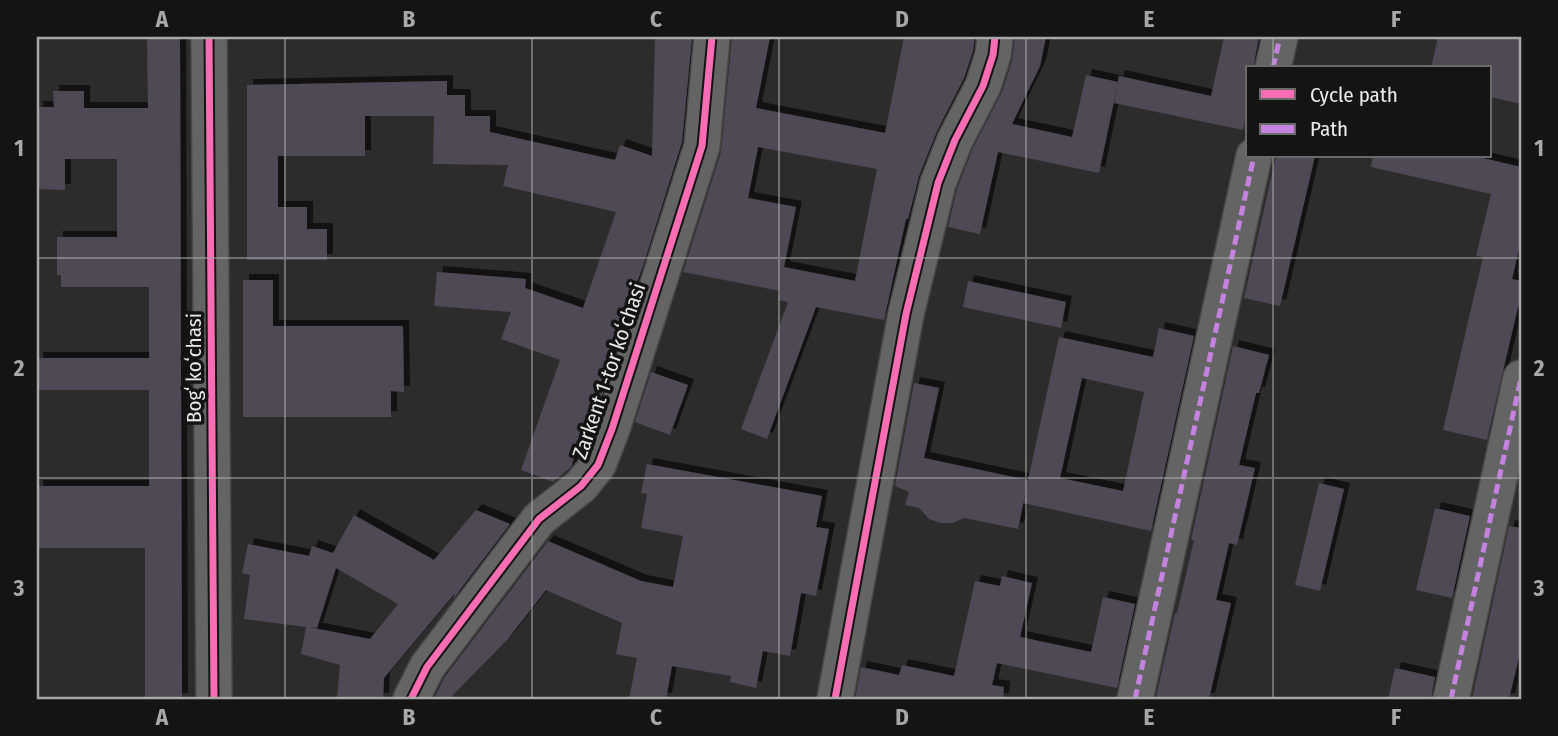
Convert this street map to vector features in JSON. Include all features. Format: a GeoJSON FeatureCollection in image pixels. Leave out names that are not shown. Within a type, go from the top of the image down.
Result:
{"type":"FeatureCollection","features":[{"type":"Feature","properties":{"kind":"street","name":"Bogʻ koʻchasi"},"geometry":{"type":"LineString","coordinates":[[209,37],[214,699]]}},
{"type":"Feature","properties":{"kind":"street","name":"Zarkent 1-tor koʻchasi"},"geometry":{"type":"LineString","coordinates":[[411,699],[428,667],[539,519],[581,486],[598,465],[612,429],[702,146],[712,37]]}},
{"type":"Feature","properties":{"kind":"street"},"geometry":{"type":"LineString","coordinates":[[835,699],[906,314],[938,183],[955,140],[983,86],[993,55],[995,37]]}},
{"type":"Feature","properties":{"kind":"street"},"geometry":{"type":"LineString","coordinates":[[1273,66],[1280,37]]}},
{"type":"Feature","properties":{"kind":"street"},"geometry":{"type":"LineString","coordinates":[[1135,699],[1254,158]]}},
{"type":"Feature","properties":{"kind":"street"},"geometry":{"type":"LineString","coordinates":[[1451,699],[1521,378]]}},
{"type":"Feature","properties":{"kind":"building"},"geometry":{"type":"Polygon","coordinates":[[[147,37],[180,37],[182,699],[145,699],[145,548],[37,548],[37,486],[149,486],[149,390],[37,390],[37,358],[149,358],[149,287],[61,287],[61,275],[57,275],[57,237],[117,237],[117,159],[65,159],[65,190],[37,189],[37,107],[54,107],[53,91],[84,91],[84,108],[148,108],[147,37]]]}},
{"type":"Feature","properties":{"kind":"building"},"geometry":{"type":"Polygon","coordinates":[[[655,37],[692,37],[682,142],[643,266],[610,356],[614,358],[598,408],[593,406],[571,467],[553,482],[521,470],[560,360],[501,339],[511,312],[434,306],[437,272],[526,279],[525,288],[583,308],[616,212],[503,186],[508,165],[433,164],[434,116],[365,116],[365,156],[278,156],[278,207],[307,207],[307,229],[327,229],[327,260],[247,260],[247,85],[447,81],[447,95],[465,95],[465,116],[490,116],[490,132],[615,160],[620,145],[652,156],[655,37]]]}},
{"type":"Feature","properties":{"kind":"building"},"geometry":{"type":"Polygon","coordinates":[[[732,37],[770,37],[756,108],[885,133],[904,37],[975,37],[964,78],[937,131],[919,176],[906,219],[884,320],[816,307],[767,439],[741,429],[788,302],[778,300],[780,291],[683,272],[721,152],[732,37]],[[758,147],[748,198],[796,207],[784,267],[855,281],[877,169],[758,147]]]}},
{"type":"Feature","properties":{"kind":"building"},"geometry":{"type":"Polygon","coordinates":[[[1015,37],[1046,37],[1040,66],[1012,124],[1072,137],[1086,75],[1118,82],[1099,173],[998,152],[980,234],[948,227],[957,189],[973,148],[1002,92],[1012,61],[1015,37]]]}},
{"type":"Feature","properties":{"kind":"building"},"geometry":{"type":"Polygon","coordinates":[[[1224,37],[1259,37],[1253,66],[1246,66],[1246,114],[1243,130],[1114,103],[1119,76],[1211,96],[1224,37]]]}},
{"type":"Feature","properties":{"kind":"building"},"geometry":{"type":"Polygon","coordinates":[[[1438,37],[1521,37],[1521,104],[1492,97],[1492,66],[1431,66],[1438,37]]]}},
{"type":"Feature","properties":{"kind":"building"},"geometry":{"type":"Polygon","coordinates":[[[1276,158],[1315,158],[1280,306],[1244,298],[1276,158]]]}},
{"type":"Feature","properties":{"kind":"building"},"geometry":{"type":"Polygon","coordinates":[[[1373,158],[1483,158],[1521,167],[1521,241],[1512,279],[1521,281],[1521,294],[1487,440],[1443,430],[1483,257],[1476,256],[1491,194],[1371,167],[1373,158]]]}},
{"type":"Feature","properties":{"kind":"building"},"geometry":{"type":"Polygon","coordinates":[[[243,280],[273,280],[273,326],[403,326],[404,392],[391,391],[391,417],[243,417],[243,280]]]}},
{"type":"Feature","properties":{"kind":"building"},"geometry":{"type":"Polygon","coordinates":[[[968,281],[1066,302],[1061,328],[963,307],[968,281]]]}},
{"type":"Feature","properties":{"kind":"building"},"geometry":{"type":"Polygon","coordinates":[[[1159,328],[1194,336],[1151,531],[1023,503],[1059,337],[1153,357],[1159,328]],[[1082,378],[1060,478],[1123,491],[1144,392],[1082,378]]]}},
{"type":"Feature","properties":{"kind":"building"},"geometry":{"type":"Polygon","coordinates":[[[1233,346],[1269,355],[1259,393],[1256,393],[1239,465],[1255,468],[1237,545],[1229,543],[1216,600],[1231,603],[1209,699],[1156,697],[1194,540],[1191,540],[1233,346]]]}},
{"type":"Feature","properties":{"kind":"building"},"geometry":{"type":"Polygon","coordinates":[[[651,372],[688,385],[670,435],[635,422],[651,372]]]}},
{"type":"Feature","properties":{"kind":"building"},"geometry":{"type":"Polygon","coordinates":[[[914,383],[939,388],[924,458],[1028,480],[1018,529],[964,518],[953,523],[941,523],[929,519],[919,508],[905,505],[909,492],[895,486],[914,383]]]}},
{"type":"Feature","properties":{"kind":"building"},"geometry":{"type":"Polygon","coordinates":[[[647,464],[822,496],[816,527],[829,529],[816,596],[801,593],[790,656],[763,651],[756,688],[730,682],[731,676],[672,666],[666,699],[629,699],[637,658],[616,654],[622,623],[546,590],[507,640],[449,699],[434,699],[444,678],[548,541],[641,581],[673,587],[683,536],[641,528],[647,494],[641,493],[647,464]]]}},
{"type":"Feature","properties":{"kind":"building"},"geometry":{"type":"Polygon","coordinates":[[[1319,483],[1344,489],[1320,591],[1295,585],[1319,483]]]}},
{"type":"Feature","properties":{"kind":"building"},"geometry":{"type":"Polygon","coordinates":[[[1435,508],[1470,516],[1452,598],[1416,590],[1435,508]]]}},
{"type":"Feature","properties":{"kind":"building"},"geometry":{"type":"Polygon","coordinates":[[[476,510],[510,524],[453,599],[455,593],[384,678],[383,699],[337,699],[340,665],[301,654],[306,627],[244,619],[250,575],[242,573],[248,544],[309,556],[312,546],[333,553],[354,515],[434,560],[476,510]],[[336,568],[317,628],[308,627],[370,639],[398,604],[336,568]]]}},
{"type":"Feature","properties":{"kind":"building"},"geometry":{"type":"Polygon","coordinates":[[[1509,526],[1521,528],[1521,649],[1509,699],[1472,699],[1509,526]]]}},
{"type":"Feature","properties":{"kind":"building"},"geometry":{"type":"Polygon","coordinates":[[[1002,576],[1032,583],[1020,637],[1091,652],[1103,597],[1135,604],[1117,688],[997,663],[992,685],[1004,687],[1003,699],[855,699],[861,667],[899,675],[902,665],[954,676],[975,581],[1000,586],[1002,576]]]}},
{"type":"Feature","properties":{"kind":"building"},"geometry":{"type":"Polygon","coordinates":[[[1395,668],[1435,677],[1431,699],[1388,699],[1395,668]]]}},
{"type":"Feature","properties":{"kind":"marked path"},"geometry":{"type":"LineString","coordinates":[[1273,66],[1280,37]]}},
{"type":"Feature","properties":{"kind":"marked path"},"geometry":{"type":"LineString","coordinates":[[1135,699],[1254,158]]}},
{"type":"Feature","properties":{"kind":"marked path"},"geometry":{"type":"LineString","coordinates":[[1451,699],[1521,378]]}},
{"type":"Feature","properties":{"kind":"cycle path"},"geometry":{"type":"LineString","coordinates":[[209,37],[214,699]]}},
{"type":"Feature","properties":{"kind":"cycle path"},"geometry":{"type":"LineString","coordinates":[[411,699],[427,667],[539,519],[581,486],[598,465],[612,429],[702,146],[712,37]]}},
{"type":"Feature","properties":{"kind":"cycle path"},"geometry":{"type":"LineString","coordinates":[[835,699],[906,314],[938,183],[955,140],[983,86],[993,55],[995,37]]}}]}
